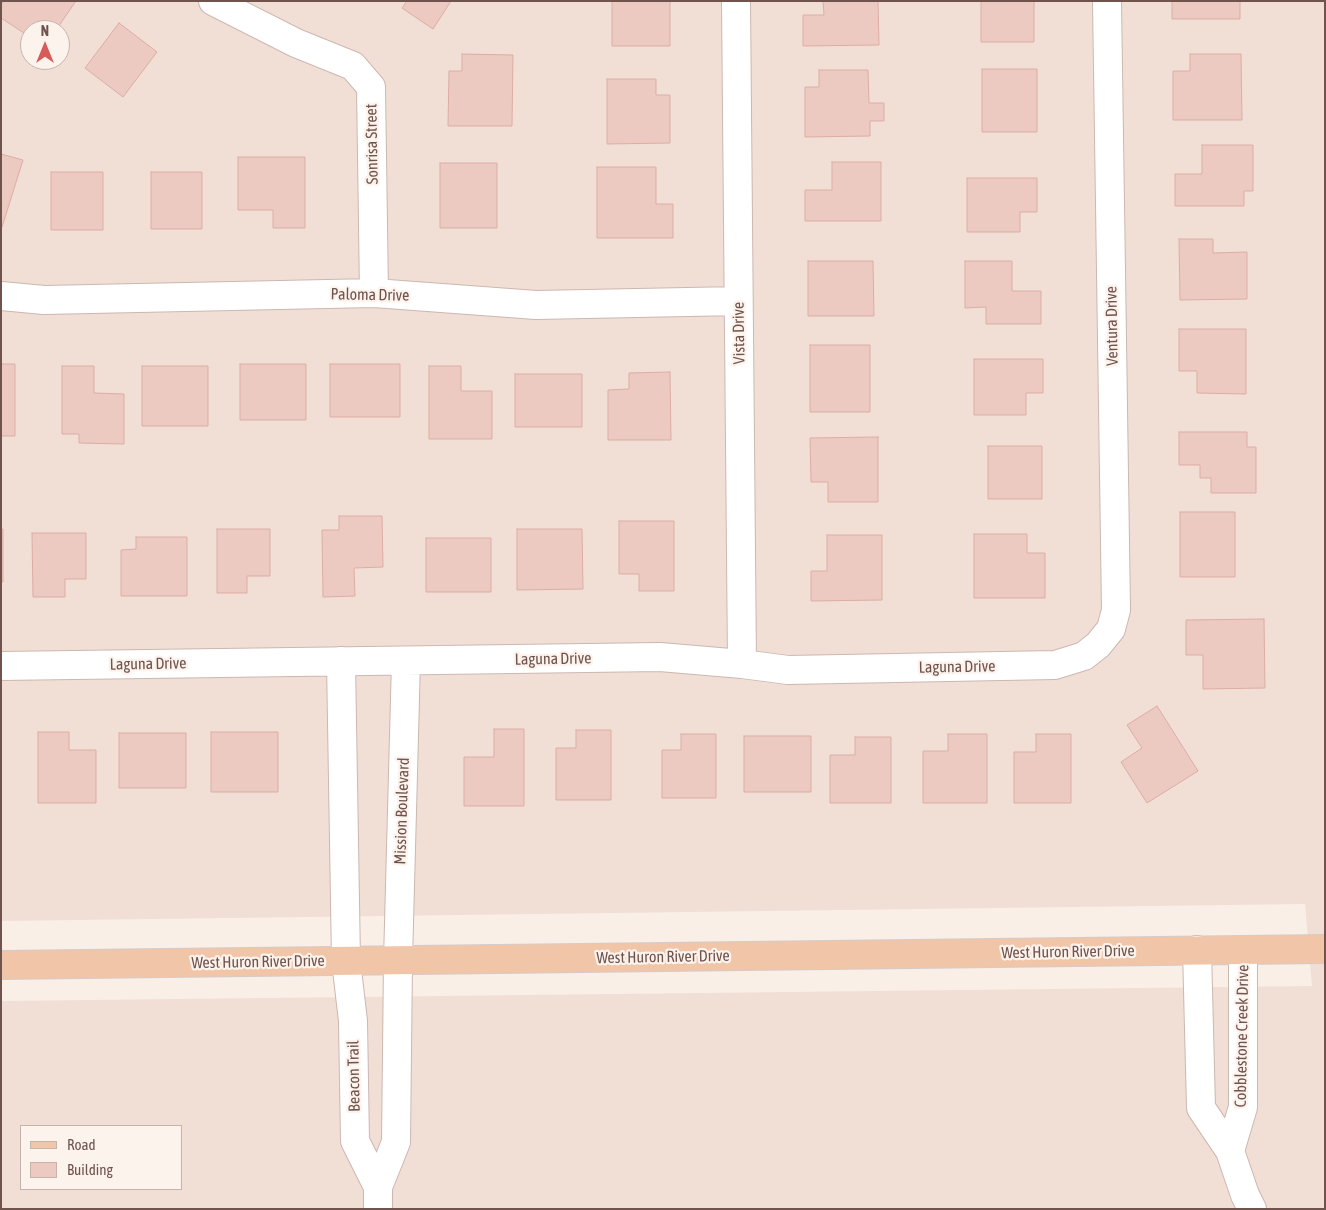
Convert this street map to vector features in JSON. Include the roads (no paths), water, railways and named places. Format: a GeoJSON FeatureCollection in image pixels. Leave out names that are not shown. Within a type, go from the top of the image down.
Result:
{"type":"FeatureCollection","features":[{"type":"Feature","properties":{"kind":"main road","name":"West Huron River Drive"},"geometry":{"type":"LineString","coordinates":[[1,965],[1325,949]]}},
{"type":"Feature","properties":{"kind":"street","name":"Sonrisa Street"},"geometry":{"type":"LineString","coordinates":[[213,1],[296,43],[353,66],[371,87],[374,293]]}},
{"type":"Feature","properties":{"kind":"street","name":"Vista Drive"},"geometry":{"type":"LineString","coordinates":[[736,1],[742,664]]}},
{"type":"Feature","properties":{"kind":"street","name":"Ventura Drive"},"geometry":{"type":"LineString","coordinates":[[1098,645],[1111,629],[1116,610],[1107,1]]}},
{"type":"Feature","properties":{"kind":"street","name":"Paloma Drive"},"geometry":{"type":"LineString","coordinates":[[1,296],[44,300],[374,293],[536,305],[738,301]]}},
{"type":"Feature","properties":{"kind":"street","name":"Laguna Drive"},"geometry":{"type":"LineString","coordinates":[[1,666],[660,657],[788,670],[1055,665],[1084,656],[1098,645]]}},
{"type":"Feature","properties":{"kind":"street","name":"Mission Boulevard"},"geometry":{"type":"LineString","coordinates":[[398,961],[406,660]]}},
{"type":"Feature","properties":{"kind":"street"},"geometry":{"type":"LineString","coordinates":[[341,661],[346,961]]}},
{"type":"Feature","properties":{"kind":"street"},"geometry":{"type":"LineString","coordinates":[[1197,950],[1201,1108],[1230,1151],[1245,1195],[1252,1209]]}},
{"type":"Feature","properties":{"kind":"street","name":"Cobblestone Creek Drive"},"geometry":{"type":"LineString","coordinates":[[1230,1151],[1243,1107],[1243,950]]}},
{"type":"Feature","properties":{"kind":"street","name":"Beacon Trail"},"geometry":{"type":"LineString","coordinates":[[346,961],[353,1021],[355,1141],[378,1198]]}},
{"type":"Feature","properties":{"kind":"street","name":"Beacon Trail"},"geometry":{"type":"LineString","coordinates":[[378,1198],[396,1142],[398,961]]}}]}
